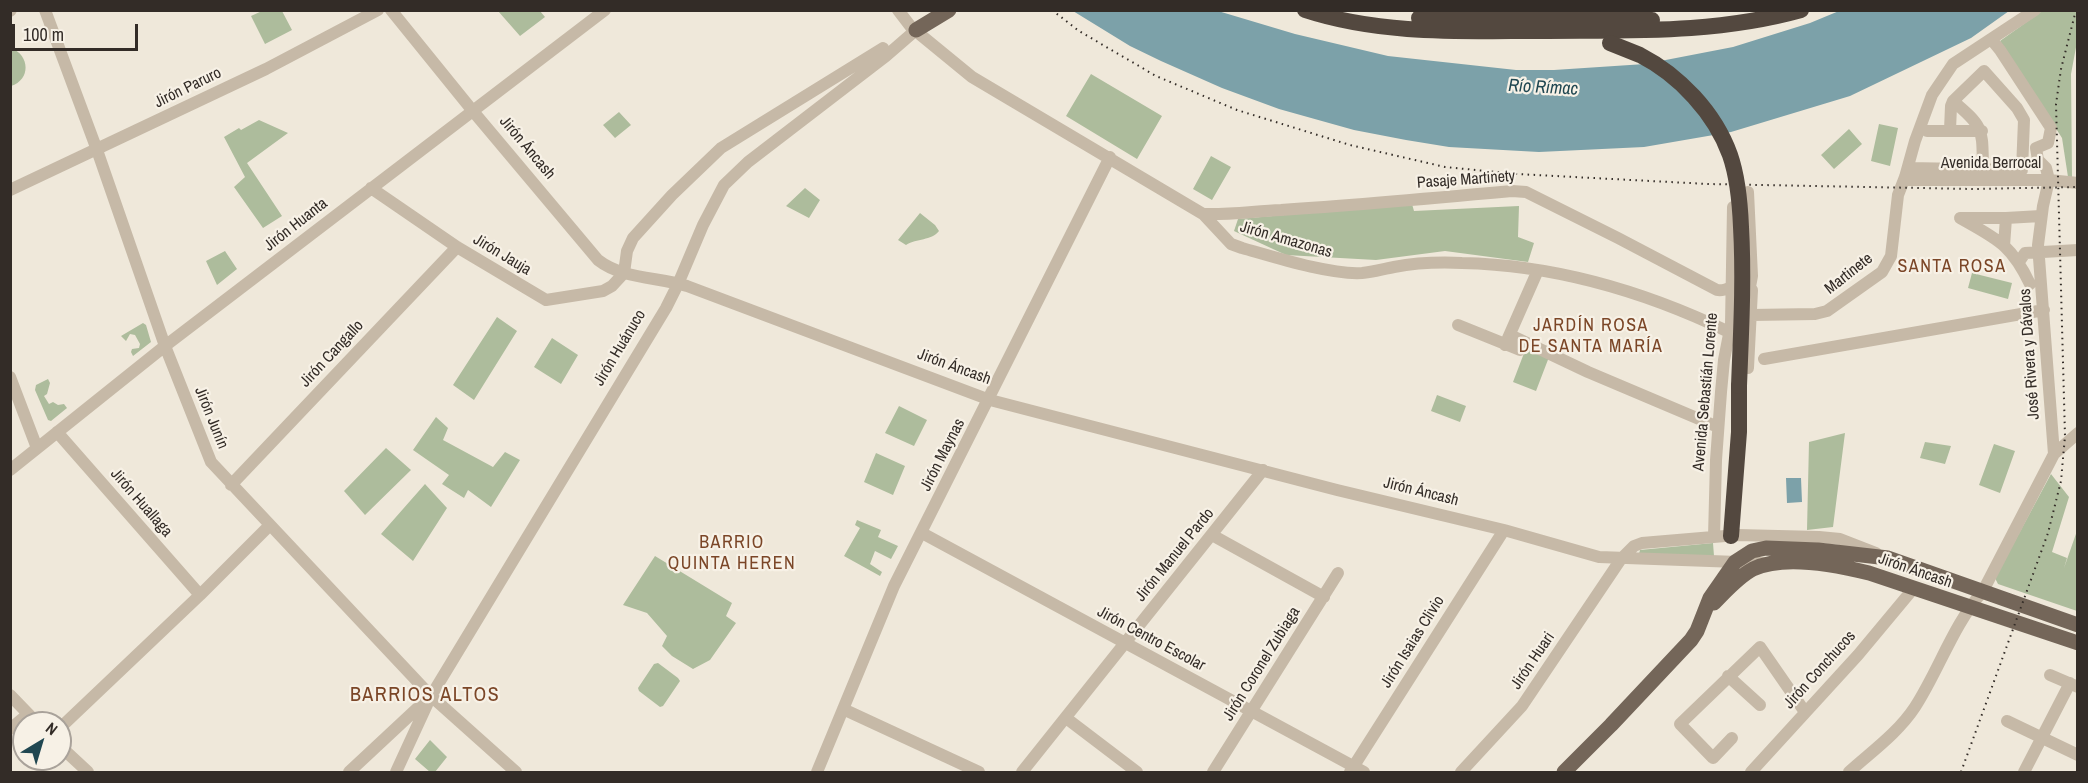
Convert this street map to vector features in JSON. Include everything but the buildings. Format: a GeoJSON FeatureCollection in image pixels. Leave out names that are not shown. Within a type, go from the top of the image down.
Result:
{"type":"FeatureCollection","features":[{"type":"Feature","properties":{"kind":"highway"},"geometry":{"type":"LineString","coordinates":[[1305,10],[1345,21],[1386,27],[1570,31],[1701,29],[1754,22],[1801,10]]}},
{"type":"Feature","properties":{"kind":"highway"},"geometry":{"type":"LineString","coordinates":[[1346,10],[1405,18],[1671,20],[1714,17],[1754,10]]}},
{"type":"Feature","properties":{"kind":"highway"},"geometry":{"type":"LineString","coordinates":[[1570,31],[1610,43],[1656,65],[1698,100],[1719,130],[1731,156],[1740,199],[1742,242],[1738,471],[1727,536]]}},
{"type":"Feature","properties":{"kind":"main road","name":"Jirón Huánuco"},"geometry":{"type":"LineString","coordinates":[[913,29],[936,10]]}},
{"type":"Feature","properties":{"kind":"main road","name":"Jirón Huánuco"},"geometry":{"type":"LineString","coordinates":[[913,29],[949,10]]}},
{"type":"Feature","properties":{"kind":"main road","name":"Jirón Áncash"},"geometry":{"type":"LineString","coordinates":[[1736,562],[1752,552],[1766,548],[1818,550],[1888,558],[2078,625]]}},
{"type":"Feature","properties":{"kind":"main road"},"geometry":{"type":"LineString","coordinates":[[1564,772],[1691,640],[1722,579],[1736,562]]}},
{"type":"Feature","properties":{"kind":"main road","name":"Jirón Áncash"},"geometry":{"type":"LineString","coordinates":[[1776,563],[1817,563],[1847,568],[2078,643]]}},
{"type":"Feature","properties":{"kind":"main road"},"geometry":{"type":"LineString","coordinates":[[1702,616],[1739,578],[1754,569],[1776,563]]}},
{"type":"Feature","properties":{"kind":"main road"},"geometry":{"type":"LineString","coordinates":[[2047,633],[2054,626],[2054,617]]}},
{"type":"Feature","properties":{"kind":"street","name":"Jirón Junín"},"geometry":{"type":"LineString","coordinates":[[45,10],[97,150],[165,346],[211,462],[431,696],[516,772]]}},
{"type":"Feature","properties":{"kind":"street","name":"Jirón Paruro"},"geometry":{"type":"LineString","coordinates":[[10,190],[266,69],[378,10]]}},
{"type":"Feature","properties":{"kind":"street","name":"Jirón Áncash"},"geometry":{"type":"LineString","coordinates":[[391,10],[598,260],[609,268],[678,284],[990,400],[1504,530],[1596,556],[1621,559],[1776,563]]}},
{"type":"Feature","properties":{"kind":"street","name":"Jirón Huanta"},"geometry":{"type":"LineString","coordinates":[[10,470],[165,346],[605,10]]}},
{"type":"Feature","properties":{"kind":"street","name":"Jirón Amazonas"},"geometry":{"type":"LineString","coordinates":[[898,10],[913,29],[972,77],[1203,214],[1231,244],[1338,272],[1361,273],[1421,264],[1461,262],[1538,270],[1642,296],[1692,314],[1729,332]]}},
{"type":"Feature","properties":{"kind":"street","name":"Martinete"},"geometry":{"type":"LineString","coordinates":[[1751,315],[1815,314],[1835,307],[1858,287],[1875,279],[1888,264],[1891,256],[1898,195],[1927,106],[1943,77],[1953,64],[2035,10]]}},
{"type":"Feature","properties":{"kind":"street","name":"Jirón Huánuco"},"geometry":{"type":"LineString","coordinates":[[624,273],[627,250],[633,238],[672,195],[721,148],[913,29]]}},
{"type":"Feature","properties":{"kind":"street","name":"Jirón Huánuco"},"geometry":{"type":"LineString","coordinates":[[396,772],[431,696],[643,346],[678,284],[715,200],[730,179],[748,162],[886,56],[913,29]]}},
{"type":"Feature","properties":{"kind":"street"},"geometry":{"type":"LineString","coordinates":[[1991,39],[2051,128],[2048,143],[2036,148],[2038,160],[2046,168],[2049,180]]}},
{"type":"Feature","properties":{"kind":"street"},"geometry":{"type":"LineString","coordinates":[[1905,178],[1983,169],[2022,170],[2024,120],[2017,108],[1984,72],[1953,101],[1950,130]]}},
{"type":"Feature","properties":{"kind":"street"},"geometry":{"type":"LineString","coordinates":[[1953,101],[1982,131],[1983,169]]}},
{"type":"Feature","properties":{"kind":"street"},"geometry":{"type":"LineString","coordinates":[[1927,131],[1982,131]]}},
{"type":"Feature","properties":{"kind":"street","name":"Jirón Maynas"},"geometry":{"type":"LineString","coordinates":[[817,772],[887,602],[1110,157]]}},
{"type":"Feature","properties":{"kind":"street","name":"Avenida Berrocal"},"geometry":{"type":"LineString","coordinates":[[1905,178],[2049,180],[2078,183]]}},
{"type":"Feature","properties":{"kind":"street","name":"José Rivera y Dávalos"},"geometry":{"type":"LineString","coordinates":[[2049,180],[2042,216],[2036,286],[2044,310],[2054,454]]}},
{"type":"Feature","properties":{"kind":"street","name":"Jirón Jauja"},"geometry":{"type":"LineString","coordinates":[[371,188],[457,247],[547,300],[603,291],[612,286],[624,273]]}},
{"type":"Feature","properties":{"kind":"street","name":"Avenida Sebastián Lorente"},"geometry":{"type":"LineString","coordinates":[[1727,536],[1716,460],[1732,286],[1733,190]]}},
{"type":"Feature","properties":{"kind":"street","name":"Pasaje Martinety"},"geometry":{"type":"LineString","coordinates":[[1203,214],[1227,215],[1330,208],[1512,191],[1526,192],[1716,290],[1726,291],[1738,284],[1750,287]]}},
{"type":"Feature","properties":{"kind":"street"},"geometry":{"type":"LineString","coordinates":[[1738,471],[1752,290],[1750,287],[1752,276],[1748,192]]}},
{"type":"Feature","properties":{"kind":"street"},"geometry":{"type":"LineString","coordinates":[[2036,286],[2004,246],[1992,236],[1959,218],[2042,216]]}},
{"type":"Feature","properties":{"kind":"street"},"geometry":{"type":"LineString","coordinates":[[2004,246],[2006,218]]}},
{"type":"Feature","properties":{"kind":"street","name":"Jirón Cangallo"},"geometry":{"type":"LineString","coordinates":[[231,485],[457,247]]}},
{"type":"Feature","properties":{"kind":"street"},"geometry":{"type":"LineString","coordinates":[[2019,262],[2025,254],[2078,249]]}},
{"type":"Feature","properties":{"kind":"street"},"geometry":{"type":"LineString","coordinates":[[1508,340],[1538,270]]}},
{"type":"Feature","properties":{"kind":"street"},"geometry":{"type":"LineString","coordinates":[[2017,285],[2036,286]]}},
{"type":"Feature","properties":{"kind":"street"},"geometry":{"type":"LineString","coordinates":[[1764,359],[2044,310]]}},
{"type":"Feature","properties":{"kind":"street"},"geometry":{"type":"LineString","coordinates":[[1458,325],[1508,340],[1719,427]]}},
{"type":"Feature","properties":{"kind":"street"},"geometry":{"type":"LineString","coordinates":[[1508,340],[1520,350]]}},
{"type":"Feature","properties":{"kind":"street"},"geometry":{"type":"LineString","coordinates":[[10,377],[37,448]]}},
{"type":"Feature","properties":{"kind":"street","name":"Jirón Huallaga"},"geometry":{"type":"LineString","coordinates":[[57,432],[200,595]]}},
{"type":"Feature","properties":{"kind":"street"},"geometry":{"type":"LineString","coordinates":[[1850,772],[1901,725],[1914,709],[1968,608],[1983,591],[2054,454],[2078,433]]}},
{"type":"Feature","properties":{"kind":"street"},"geometry":{"type":"LineString","coordinates":[[1716,460],[1727,462],[1738,471]]}},
{"type":"Feature","properties":{"kind":"street","name":"Jirón Manuel Pardo"},"geometry":{"type":"LineString","coordinates":[[1022,772],[1263,470]]}},
{"type":"Feature","properties":{"kind":"street"},"geometry":{"type":"LineString","coordinates":[[72,717],[270,525]]}},
{"type":"Feature","properties":{"kind":"street","name":"Jirón Isaias Clivio"},"geometry":{"type":"LineString","coordinates":[[1356,771],[1504,530]]}},
{"type":"Feature","properties":{"kind":"street","name":"Jirón Centro Escolar"},"geometry":{"type":"LineString","coordinates":[[922,533],[1252,711],[1356,771]]}},
{"type":"Feature","properties":{"kind":"street"},"geometry":{"type":"LineString","coordinates":[[1212,535],[1324,597]]}},
{"type":"Feature","properties":{"kind":"street","name":"Jirón Áncash"},"geometry":{"type":"LineString","coordinates":[[1621,559],[1634,546],[1642,543],[1727,536],[1840,539],[1888,558]]}},
{"type":"Feature","properties":{"kind":"street","name":"Jirón Huari"},"geometry":{"type":"LineString","coordinates":[[1461,772],[1522,706],[1621,559]]}},
{"type":"Feature","properties":{"kind":"street","name":"Jirón Coronel Zubiaga"},"geometry":{"type":"LineString","coordinates":[[1213,772],[1338,573]]}},
{"type":"Feature","properties":{"kind":"street","name":"Jirón Conchucos"},"geometry":{"type":"LineString","coordinates":[[1752,772],[1858,655],[1912,589]]}},
{"type":"Feature","properties":{"kind":"street"},"geometry":{"type":"LineString","coordinates":[[1732,738],[1713,758],[1680,724],[1760,647],[1805,712]]}},
{"type":"Feature","properties":{"kind":"street"},"geometry":{"type":"LineString","coordinates":[[2024,772],[2041,738],[2074,685],[2050,675]]}},
{"type":"Feature","properties":{"kind":"street"},"geometry":{"type":"LineString","coordinates":[[1728,676],[1760,705]]}},
{"type":"Feature","properties":{"kind":"street"},"geometry":{"type":"LineString","coordinates":[[10,695],[25,711]]}},
{"type":"Feature","properties":{"kind":"street"},"geometry":{"type":"LineString","coordinates":[[349,772],[431,696]]}},
{"type":"Feature","properties":{"kind":"street"},"geometry":{"type":"LineString","coordinates":[[843,709],[979,772]]}},
{"type":"Feature","properties":{"kind":"street"},"geometry":{"type":"LineString","coordinates":[[1066,718],[1137,772]]}},
{"type":"Feature","properties":{"kind":"street"},"geometry":{"type":"LineString","coordinates":[[2007,721],[2078,755]]}},
{"type":"Feature","properties":{"kind":"street"},"geometry":{"type":"LineString","coordinates":[[72,757],[88,772]]}},
{"type":"Feature","properties":{"kind":"green space"},"geometry":{"type":"Polygon","coordinates":[[[262,11],[282,11],[292,30],[265,44],[251,16],[262,11]]]}},
{"type":"Feature","properties":{"kind":"green space"},"geometry":{"type":"Polygon","coordinates":[[[498,11],[540,11],[545,17],[520,36],[498,11]]]}},
{"type":"Feature","properties":{"kind":"green space"},"geometry":{"type":"Polygon","coordinates":[[[2042,11],[2077,11],[2077,42],[2071,74],[2072,177],[2068,177],[2062,138],[2000,41],[2042,11]]]}},
{"type":"Feature","properties":{"kind":"green space"},"geometry":{"type":"Polygon","coordinates":[[[11,48],[22,56],[26,67],[22,79],[11,86],[11,48]]]}},
{"type":"Feature","properties":{"kind":"green space"},"geometry":{"type":"Polygon","coordinates":[[[1091,74],[1162,116],[1137,159],[1066,116],[1091,74]]]}},
{"type":"Feature","properties":{"kind":"green space"},"geometry":{"type":"Polygon","coordinates":[[[619,112],[631,125],[615,138],[603,125],[619,112]]]}},
{"type":"Feature","properties":{"kind":"green space"},"geometry":{"type":"Polygon","coordinates":[[[259,120],[288,133],[247,163],[282,216],[263,228],[234,187],[245,177],[224,137],[259,120]]]}},
{"type":"Feature","properties":{"kind":"green space"},"geometry":{"type":"Polygon","coordinates":[[[1879,124],[1898,128],[1890,166],[1871,161],[1879,124]]]}},
{"type":"Feature","properties":{"kind":"green space"},"geometry":{"type":"Polygon","coordinates":[[[1849,129],[1862,144],[1834,169],[1821,155],[1849,129]]]}},
{"type":"Feature","properties":{"kind":"green space"},"geometry":{"type":"Polygon","coordinates":[[[1211,156],[1231,167],[1212,200],[1193,189],[1211,156]]]}},
{"type":"Feature","properties":{"kind":"green space"},"geometry":{"type":"Polygon","coordinates":[[[805,188],[820,200],[809,218],[786,206],[805,188]]]}},
{"type":"Feature","properties":{"kind":"green space"},"geometry":{"type":"Polygon","coordinates":[[[1412,204],[1414,211],[1519,206],[1518,237],[1534,243],[1528,262],[1445,251],[1376,260],[1286,255],[1234,231],[1238,219],[1412,204]]]}},
{"type":"Feature","properties":{"kind":"green space"},"geometry":{"type":"Polygon","coordinates":[[[920,213],[939,231],[932,236],[906,245],[898,240],[920,213]]]}},
{"type":"Feature","properties":{"kind":"green space"},"geometry":{"type":"Polygon","coordinates":[[[225,251],[237,269],[217,285],[206,261],[225,251]]]}},
{"type":"Feature","properties":{"kind":"green space"},"geometry":{"type":"Polygon","coordinates":[[[1972,273],[2012,283],[2008,299],[1968,288],[1972,273]]]}},
{"type":"Feature","properties":{"kind":"green space"},"geometry":{"type":"Polygon","coordinates":[[[497,317],[517,331],[474,400],[453,385],[497,317]]]}},
{"type":"Feature","properties":{"kind":"green space"},"geometry":{"type":"Polygon","coordinates":[[[143,323],[146,325],[151,342],[133,356],[132,349],[139,348],[140,344],[135,335],[130,334],[126,341],[121,336],[143,323]]]}},
{"type":"Feature","properties":{"kind":"green space"},"geometry":{"type":"Polygon","coordinates":[[[552,338],[578,355],[561,384],[534,367],[552,338]]]}},
{"type":"Feature","properties":{"kind":"green space"},"geometry":{"type":"Polygon","coordinates":[[[1526,348],[1549,357],[1536,391],[1513,382],[1526,348]]]}},
{"type":"Feature","properties":{"kind":"green space"},"geometry":{"type":"Polygon","coordinates":[[[48,379],[50,383],[47,394],[44,396],[49,404],[53,402],[58,405],[64,404],[67,408],[51,421],[48,420],[35,390],[36,385],[48,379]]]}},
{"type":"Feature","properties":{"kind":"green space"},"geometry":{"type":"Polygon","coordinates":[[[1437,395],[1466,406],[1460,422],[1431,411],[1437,395]]]}},
{"type":"Feature","properties":{"kind":"green space"},"geometry":{"type":"Polygon","coordinates":[[[899,406],[927,420],[914,446],[885,433],[899,406]]]}},
{"type":"Feature","properties":{"kind":"green space"},"geometry":{"type":"Polygon","coordinates":[[[436,417],[448,428],[443,440],[493,467],[505,452],[520,460],[491,507],[468,490],[464,498],[442,484],[449,475],[413,450],[436,417]]]}},
{"type":"Feature","properties":{"kind":"green space"},"geometry":{"type":"Polygon","coordinates":[[[1845,433],[1833,527],[1807,530],[1809,442],[1845,433]]]}},
{"type":"Feature","properties":{"kind":"green space"},"geometry":{"type":"Polygon","coordinates":[[[1925,442],[1951,446],[1945,464],[1920,458],[1925,442]]]}},
{"type":"Feature","properties":{"kind":"green space"},"geometry":{"type":"Polygon","coordinates":[[[1994,444],[2015,451],[2000,493],[1979,485],[1994,444]]]}},
{"type":"Feature","properties":{"kind":"green space"},"geometry":{"type":"Polygon","coordinates":[[[386,448],[411,470],[365,515],[344,491],[386,448]]]}},
{"type":"Feature","properties":{"kind":"green space"},"geometry":{"type":"Polygon","coordinates":[[[876,453],[905,466],[893,495],[864,482],[876,453]]]}},
{"type":"Feature","properties":{"kind":"green space"},"geometry":{"type":"Polygon","coordinates":[[[2051,474],[2069,497],[2052,552],[2067,558],[2064,568],[2077,531],[2077,611],[1998,584],[1995,578],[2051,474]]]}},
{"type":"Feature","properties":{"kind":"green space"},"geometry":{"type":"Polygon","coordinates":[[[425,484],[447,508],[413,561],[381,534],[425,484]]]}},
{"type":"Feature","properties":{"kind":"green space"},"geometry":{"type":"Polygon","coordinates":[[[857,520],[881,530],[878,537],[898,546],[891,559],[875,551],[870,564],[882,572],[880,576],[844,556],[860,528],[855,525],[857,520]]]}},
{"type":"Feature","properties":{"kind":"green space"},"geometry":{"type":"Polygon","coordinates":[[[1713,543],[1714,556],[1639,554],[1640,550],[1713,543]]]}},
{"type":"Feature","properties":{"kind":"green space"},"geometry":{"type":"Polygon","coordinates":[[[655,556],[732,603],[726,616],[736,623],[710,660],[693,669],[672,656],[662,646],[667,636],[647,613],[623,605],[655,556]]]}},
{"type":"Feature","properties":{"kind":"green space"},"geometry":{"type":"Polygon","coordinates":[[[658,663],[680,681],[660,707],[638,688],[654,664],[658,663]]]}},
{"type":"Feature","properties":{"kind":"green space"},"geometry":{"type":"Polygon","coordinates":[[[430,740],[447,757],[435,772],[430,772],[415,759],[430,740]]]}},
{"type":"Feature","properties":{"kind":"water","name":"Río Rímac"},"geometry":{"type":"Polygon","coordinates":[[[1073,11],[1218,11],[1295,34],[1388,56],[1516,70],[1554,70],[1645,64],[1733,47],[1810,23],[1839,11],[2009,11],[1971,38],[1850,96],[1731,132],[1644,147],[1539,152],[1449,147],[1406,140],[1354,130],[1279,109],[1222,88],[1161,61],[1130,46],[1073,11]]]}},
{"type":"Feature","properties":{"kind":"water"},"geometry":{"type":"Polygon","coordinates":[[[1786,478],[1801,478],[1802,502],[1787,503],[1786,478]]]}},
{"type":"Feature","properties":{"kind":"railway"},"geometry":{"type":"LineString","coordinates":[[1052,10],[1079,31],[1156,76],[1237,110],[1350,145],[1445,167],[1517,174],[1708,184],[1973,189],[2078,187]]}},
{"type":"Feature","properties":{"kind":"railway"},"geometry":{"type":"LineString","coordinates":[[1961,772],[2048,533],[2061,481],[2065,436],[2056,104],[2061,69],[2076,10]]}},
{"type":"Feature","properties":{"kind":"district","name":"SANTA ROSA"},"geometry":{"type":"Point","coordinates":[1952,267]}},
{"type":"Feature","properties":{"kind":"district","name":"JARDÍN ROSA DE SANTA MARÍA"},"geometry":{"type":"Point","coordinates":[1591,336]}},
{"type":"Feature","properties":{"kind":"district","name":"BARRIO QUINTA HEREN"},"geometry":{"type":"Point","coordinates":[732,553]}},
{"type":"Feature","properties":{"kind":"district","name":"BARRIOS ALTOS"},"geometry":{"type":"Point","coordinates":[425,696]}}]}
